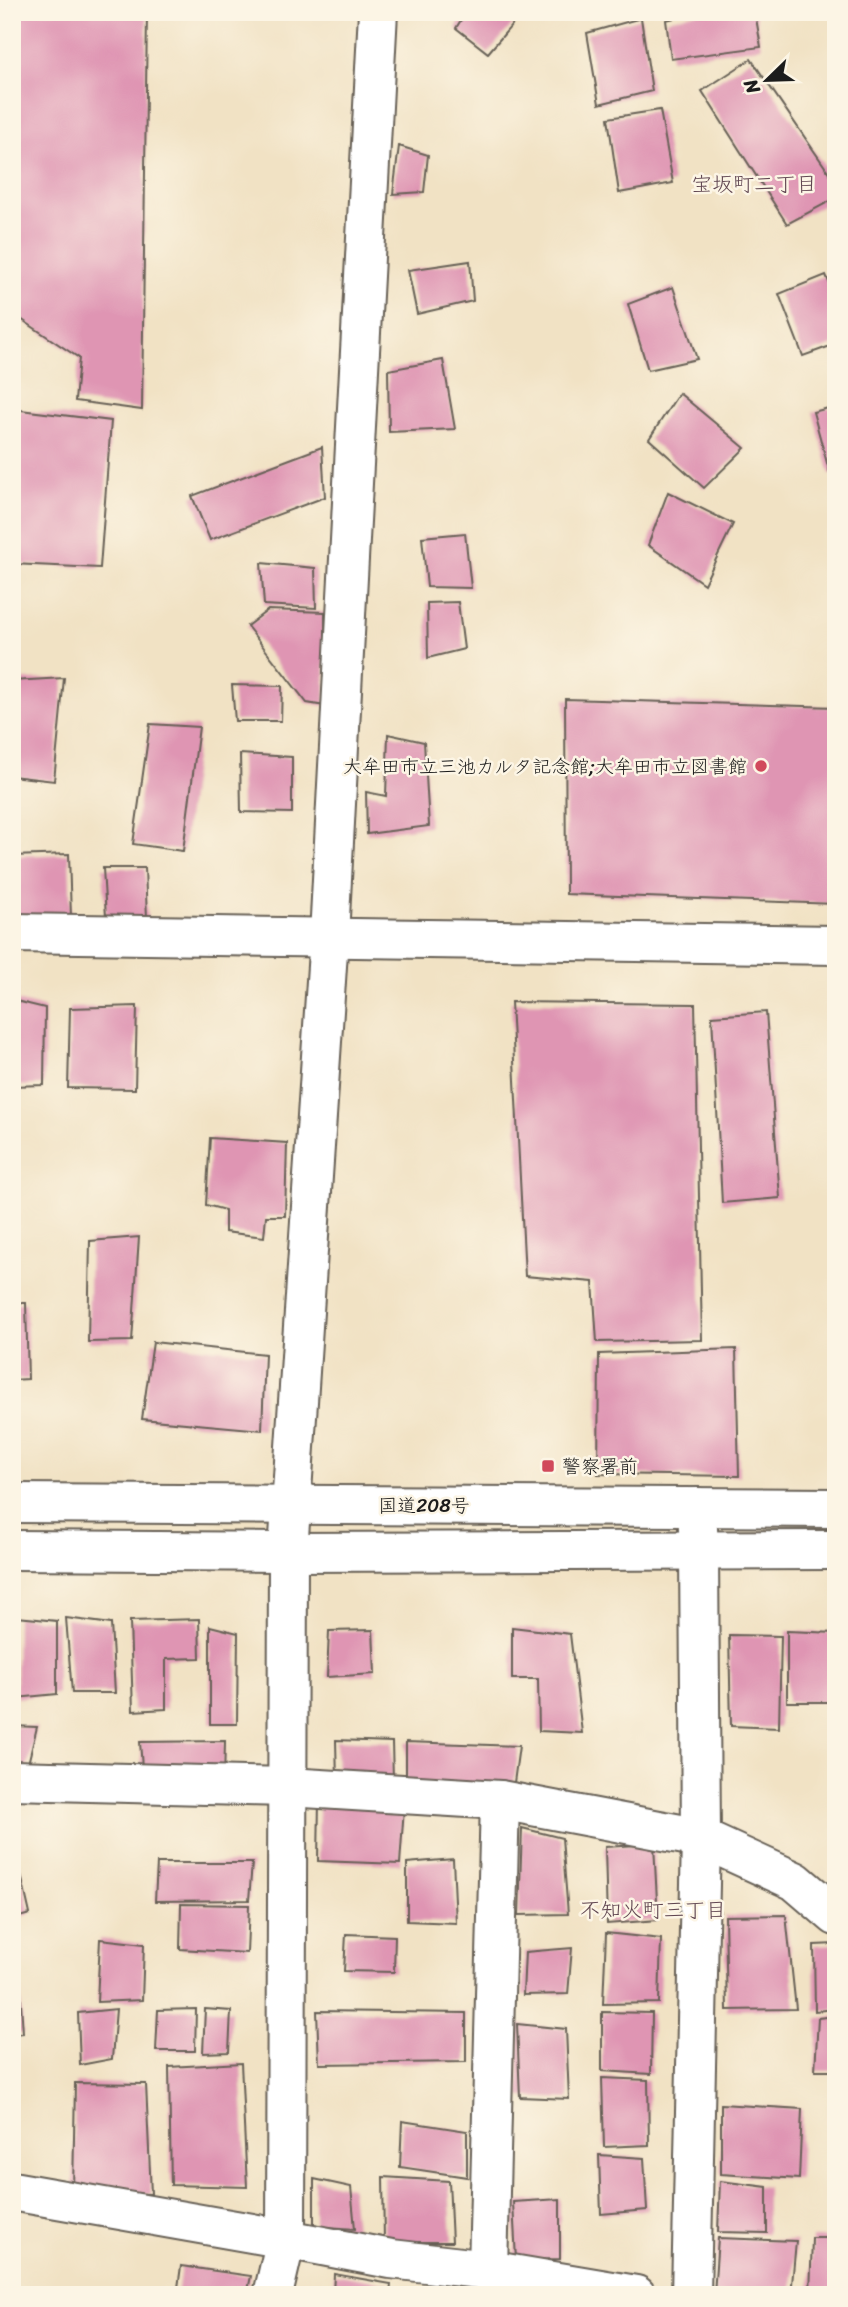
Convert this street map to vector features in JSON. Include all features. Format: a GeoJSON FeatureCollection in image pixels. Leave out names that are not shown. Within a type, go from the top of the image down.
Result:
{"type":"FeatureCollection","features":[{"type":"Feature","properties":{"kind":"main road"},"geometry":{"type":"LineString","coordinates":[[273,2295],[286,2238],[290,1504],[329,936],[378,12]]}},
{"type":"Feature","properties":{"kind":"main road"},"geometry":{"type":"LineString","coordinates":[[12,933],[836,945]]}},
{"type":"Feature","properties":{"kind":"main road","name":"国道208号"},"geometry":{"type":"LineString","coordinates":[[12,1503],[836,1508]]}},
{"type":"Feature","properties":{"kind":"main road"},"geometry":{"type":"LineString","coordinates":[[691,2295],[701,1838],[699,1551],[696,1507]]}},
{"type":"Feature","properties":{"kind":"main road"},"geometry":{"type":"LineString","coordinates":[[12,1550],[836,1550]]}},
{"type":"Feature","properties":{"kind":"main road"},"geometry":{"type":"LineString","coordinates":[[12,1780],[288,1787],[500,1800],[701,1838],[795,1881],[836,1916]]}},
{"type":"Feature","properties":{"kind":"main road"},"geometry":{"type":"LineString","coordinates":[[488,2270],[500,1800]]}},
{"type":"Feature","properties":{"kind":"main road"},"geometry":{"type":"LineString","coordinates":[[12,2191],[286,2238],[391,2259],[488,2270],[636,2295]]}},
{"type":"Feature","properties":{"kind":"building"},"geometry":{"type":"Polygon","coordinates":[[[12,12],[147,12],[142,410],[75,401],[79,358],[12,313],[12,12]]]}},
{"type":"Feature","properties":{"kind":"building"},"geometry":{"type":"Polygon","coordinates":[[[466,12],[523,12],[488,53],[456,28],[466,12]]]}},
{"type":"Feature","properties":{"kind":"building"},"geometry":{"type":"Polygon","coordinates":[[[700,12],[755,12],[761,47],[671,59],[666,20],[700,12]]]}},
{"type":"Feature","properties":{"kind":"building"},"geometry":{"type":"Polygon","coordinates":[[[641,18],[652,91],[599,104],[587,33],[641,18]]]}},
{"type":"Feature","properties":{"kind":"building"},"geometry":{"type":"Polygon","coordinates":[[[751,59],[836,183],[836,198],[787,224],[702,91],[751,59]]]}},
{"type":"Feature","properties":{"kind":"building"},"geometry":{"type":"Polygon","coordinates":[[[660,110],[673,183],[619,193],[608,118],[660,110]]]}},
{"type":"Feature","properties":{"kind":"building"},"geometry":{"type":"Polygon","coordinates":[[[399,146],[428,155],[424,192],[393,194],[399,146]]]}},
{"type":"Feature","properties":{"kind":"building"},"geometry":{"type":"Polygon","coordinates":[[[470,261],[473,301],[417,314],[408,270],[470,261]]]}},
{"type":"Feature","properties":{"kind":"building"},"geometry":{"type":"Polygon","coordinates":[[[826,275],[836,299],[836,344],[803,356],[779,294],[826,275]]]}},
{"type":"Feature","properties":{"kind":"building"},"geometry":{"type":"Polygon","coordinates":[[[673,287],[697,359],[648,370],[628,304],[673,287]]]}},
{"type":"Feature","properties":{"kind":"building"},"geometry":{"type":"Polygon","coordinates":[[[443,360],[455,429],[389,432],[388,370],[443,360]]]}},
{"type":"Feature","properties":{"kind":"building"},"geometry":{"type":"Polygon","coordinates":[[[679,393],[745,448],[704,488],[649,439],[679,393]]]}},
{"type":"Feature","properties":{"kind":"building"},"geometry":{"type":"Polygon","coordinates":[[[836,406],[836,472],[830,474],[813,412],[836,406]]]}},
{"type":"Feature","properties":{"kind":"building"},"geometry":{"type":"Polygon","coordinates":[[[12,409],[111,421],[100,568],[12,564],[12,409]]]}},
{"type":"Feature","properties":{"kind":"building"},"geometry":{"type":"Polygon","coordinates":[[[322,447],[325,497],[210,540],[192,496],[322,447]]]}},
{"type":"Feature","properties":{"kind":"building"},"geometry":{"type":"Polygon","coordinates":[[[668,492],[733,524],[704,584],[648,545],[668,492]]]}},
{"type":"Feature","properties":{"kind":"building"},"geometry":{"type":"Polygon","coordinates":[[[465,533],[471,588],[427,587],[422,537],[465,533]]]}},
{"type":"Feature","properties":{"kind":"building"},"geometry":{"type":"Polygon","coordinates":[[[261,563],[315,568],[316,608],[264,605],[261,563]]]}},
{"type":"Feature","properties":{"kind":"building"},"geometry":{"type":"Polygon","coordinates":[[[458,602],[464,649],[428,658],[427,603],[458,602]]]}},
{"type":"Feature","properties":{"kind":"building"},"geometry":{"type":"Polygon","coordinates":[[[268,610],[325,612],[325,706],[307,703],[247,626],[268,610]]]}},
{"type":"Feature","properties":{"kind":"building"},"geometry":{"type":"Polygon","coordinates":[[[64,678],[54,781],[12,776],[12,681],[64,678]]]}},
{"type":"Feature","properties":{"kind":"building"},"geometry":{"type":"Polygon","coordinates":[[[232,685],[282,686],[281,721],[235,721],[232,685]]]}},
{"type":"Feature","properties":{"kind":"building"},"geometry":{"type":"Polygon","coordinates":[[[565,699],[836,707],[836,904],[566,894],[565,699]]]}},
{"type":"Feature","properties":{"kind":"building"},"geometry":{"type":"Polygon","coordinates":[[[150,724],[199,727],[183,851],[133,844],[150,724]]]}},
{"type":"Feature","properties":{"kind":"building"},"geometry":{"type":"Polygon","coordinates":[[[388,734],[424,742],[429,826],[367,834],[366,792],[386,796],[388,734]]]}},
{"type":"Feature","properties":{"kind":"building"},"geometry":{"type":"Polygon","coordinates":[[[240,754],[292,757],[292,813],[241,812],[240,754]]]}},
{"type":"Feature","properties":{"kind":"building"},"geometry":{"type":"Polygon","coordinates":[[[69,854],[71,918],[12,918],[12,856],[69,854]]]}},
{"type":"Feature","properties":{"kind":"building"},"geometry":{"type":"Polygon","coordinates":[[[103,868],[145,868],[147,919],[106,917],[103,868]]]}},
{"type":"Feature","properties":{"kind":"building"},"geometry":{"type":"Polygon","coordinates":[[[12,1000],[45,1008],[44,1085],[12,1086],[12,1000]]]}},
{"type":"Feature","properties":{"kind":"building"},"geometry":{"type":"Polygon","coordinates":[[[511,1002],[695,1004],[702,1340],[597,1342],[593,1282],[525,1276],[511,1002]]]}},
{"type":"Feature","properties":{"kind":"building"},"geometry":{"type":"Polygon","coordinates":[[[137,1006],[135,1089],[68,1088],[70,1008],[137,1006]]]}},
{"type":"Feature","properties":{"kind":"building"},"geometry":{"type":"Polygon","coordinates":[[[766,1012],[780,1198],[722,1203],[712,1016],[766,1012]]]}},
{"type":"Feature","properties":{"kind":"building"},"geometry":{"type":"Polygon","coordinates":[[[210,1138],[287,1143],[285,1216],[266,1216],[264,1237],[225,1232],[225,1210],[206,1205],[210,1138]]]}},
{"type":"Feature","properties":{"kind":"building"},"geometry":{"type":"Polygon","coordinates":[[[139,1237],[132,1341],[88,1342],[90,1241],[139,1237]]]}},
{"type":"Feature","properties":{"kind":"building"},"geometry":{"type":"Polygon","coordinates":[[[12,1303],[26,1303],[28,1379],[12,1380],[12,1303]]]}},
{"type":"Feature","properties":{"kind":"building"},"geometry":{"type":"Polygon","coordinates":[[[153,1342],[265,1354],[262,1430],[142,1419],[153,1342]]]}},
{"type":"Feature","properties":{"kind":"building"},"geometry":{"type":"Polygon","coordinates":[[[736,1349],[739,1476],[598,1474],[599,1354],[736,1349]]]}},
{"type":"Feature","properties":{"kind":"building"},"geometry":{"type":"Polygon","coordinates":[[[17,1617],[57,1621],[57,1694],[16,1698],[17,1617]]]}},
{"type":"Feature","properties":{"kind":"building"},"geometry":{"type":"Polygon","coordinates":[[[66,1618],[111,1624],[115,1693],[72,1693],[66,1618]]]}},
{"type":"Feature","properties":{"kind":"building"},"geometry":{"type":"Polygon","coordinates":[[[199,1619],[200,1658],[166,1659],[166,1709],[133,1711],[130,1621],[199,1619]]]}},
{"type":"Feature","properties":{"kind":"building"},"geometry":{"type":"Polygon","coordinates":[[[210,1626],[238,1633],[237,1724],[210,1724],[210,1626]]]}},
{"type":"Feature","properties":{"kind":"building"},"geometry":{"type":"Polygon","coordinates":[[[512,1627],[570,1634],[582,1733],[539,1731],[538,1679],[512,1679],[512,1627]]]}},
{"type":"Feature","properties":{"kind":"building"},"geometry":{"type":"Polygon","coordinates":[[[373,1630],[375,1674],[327,1677],[329,1631],[373,1630]]]}},
{"type":"Feature","properties":{"kind":"building"},"geometry":{"type":"Polygon","coordinates":[[[787,1631],[836,1633],[836,1702],[787,1702],[787,1631]]]}},
{"type":"Feature","properties":{"kind":"building"},"geometry":{"type":"Polygon","coordinates":[[[729,1635],[781,1636],[779,1728],[731,1726],[729,1635]]]}},
{"type":"Feature","properties":{"kind":"building"},"geometry":{"type":"Polygon","coordinates":[[[12,1726],[37,1727],[27,1768],[12,1768],[12,1726]]]}},
{"type":"Feature","properties":{"kind":"building"},"geometry":{"type":"Polygon","coordinates":[[[336,1740],[392,1742],[393,1780],[337,1781],[336,1740]]]}},
{"type":"Feature","properties":{"kind":"building"},"geometry":{"type":"Polygon","coordinates":[[[225,1741],[224,1782],[143,1780],[140,1742],[225,1741]]]}},
{"type":"Feature","properties":{"kind":"building"},"geometry":{"type":"Polygon","coordinates":[[[406,1742],[519,1746],[513,1790],[406,1783],[406,1742]]]}},
{"type":"Feature","properties":{"kind":"building"},"geometry":{"type":"Polygon","coordinates":[[[319,1800],[404,1807],[400,1864],[318,1861],[319,1800]]]}},
{"type":"Feature","properties":{"kind":"building"},"geometry":{"type":"Polygon","coordinates":[[[522,1828],[562,1838],[568,1914],[519,1915],[522,1828]]]}},
{"type":"Feature","properties":{"kind":"building"},"geometry":{"type":"Polygon","coordinates":[[[12,1835],[30,1914],[12,1919],[12,1835]]]}},
{"type":"Feature","properties":{"kind":"building"},"geometry":{"type":"Polygon","coordinates":[[[654,1844],[658,1920],[607,1924],[605,1847],[654,1844]]]}},
{"type":"Feature","properties":{"kind":"building"},"geometry":{"type":"Polygon","coordinates":[[[453,1859],[456,1923],[407,1921],[407,1863],[453,1859]]]}},
{"type":"Feature","properties":{"kind":"building"},"geometry":{"type":"Polygon","coordinates":[[[157,1863],[252,1863],[249,1900],[155,1901],[157,1863]]]}},
{"type":"Feature","properties":{"kind":"building"},"geometry":{"type":"Polygon","coordinates":[[[181,1904],[249,1905],[247,1953],[180,1949],[181,1904]]]}},
{"type":"Feature","properties":{"kind":"building"},"geometry":{"type":"Polygon","coordinates":[[[786,1915],[796,2009],[727,2010],[725,1916],[786,1915]]]}},
{"type":"Feature","properties":{"kind":"building"},"geometry":{"type":"Polygon","coordinates":[[[606,1933],[661,1939],[659,2003],[603,2004],[606,1933]]]}},
{"type":"Feature","properties":{"kind":"building"},"geometry":{"type":"Polygon","coordinates":[[[346,1934],[395,1936],[394,1972],[344,1971],[346,1934]]]}},
{"type":"Feature","properties":{"kind":"building"},"geometry":{"type":"Polygon","coordinates":[[[100,1939],[144,1944],[142,2000],[97,2002],[100,1939]]]}},
{"type":"Feature","properties":{"kind":"building"},"geometry":{"type":"Polygon","coordinates":[[[836,1944],[836,2009],[815,2011],[814,1945],[836,1944]]]}},
{"type":"Feature","properties":{"kind":"building"},"geometry":{"type":"Polygon","coordinates":[[[572,1948],[568,1994],[523,1995],[525,1952],[572,1948]]]}},
{"type":"Feature","properties":{"kind":"building"},"geometry":{"type":"Polygon","coordinates":[[[12,1957],[18,1957],[23,2033],[12,2034],[12,1957]]]}},
{"type":"Feature","properties":{"kind":"building"},"geometry":{"type":"Polygon","coordinates":[[[116,2009],[112,2059],[80,2065],[78,2013],[116,2009]]]}},
{"type":"Feature","properties":{"kind":"building"},"geometry":{"type":"Polygon","coordinates":[[[196,2009],[195,2051],[156,2051],[158,2010],[196,2009]]]}},
{"type":"Feature","properties":{"kind":"building"},"geometry":{"type":"Polygon","coordinates":[[[205,2009],[231,2011],[229,2052],[203,2053],[205,2009]]]}},
{"type":"Feature","properties":{"kind":"building"},"geometry":{"type":"Polygon","coordinates":[[[317,2011],[466,2013],[466,2062],[319,2064],[317,2011]]]}},
{"type":"Feature","properties":{"kind":"building"},"geometry":{"type":"Polygon","coordinates":[[[602,2012],[652,2013],[651,2074],[602,2071],[602,2012]]]}},
{"type":"Feature","properties":{"kind":"building"},"geometry":{"type":"Polygon","coordinates":[[[836,2016],[836,2071],[815,2071],[818,2018],[836,2016]]]}},
{"type":"Feature","properties":{"kind":"building"},"geometry":{"type":"Polygon","coordinates":[[[517,2024],[566,2029],[569,2099],[520,2097],[517,2024]]]}},
{"type":"Feature","properties":{"kind":"building"},"geometry":{"type":"Polygon","coordinates":[[[241,2063],[247,2187],[171,2185],[169,2067],[241,2063]]]}},
{"type":"Feature","properties":{"kind":"building"},"geometry":{"type":"Polygon","coordinates":[[[602,2078],[648,2080],[649,2145],[604,2147],[602,2078]]]}},
{"type":"Feature","properties":{"kind":"building"},"geometry":{"type":"Polygon","coordinates":[[[75,2083],[146,2084],[151,2194],[73,2192],[75,2083]]]}},
{"type":"Feature","properties":{"kind":"building"},"geometry":{"type":"Polygon","coordinates":[[[721,2104],[802,2109],[799,2179],[721,2174],[721,2104]]]}},
{"type":"Feature","properties":{"kind":"building"},"geometry":{"type":"Polygon","coordinates":[[[402,2121],[467,2131],[467,2177],[400,2167],[402,2121]]]}},
{"type":"Feature","properties":{"kind":"building"},"geometry":{"type":"Polygon","coordinates":[[[599,2155],[644,2158],[647,2210],[601,2214],[599,2155]]]}},
{"type":"Feature","properties":{"kind":"building"},"geometry":{"type":"Polygon","coordinates":[[[383,2177],[449,2181],[452,2242],[384,2242],[383,2177]]]}},
{"type":"Feature","properties":{"kind":"building"},"geometry":{"type":"Polygon","coordinates":[[[314,2179],[351,2187],[355,2229],[314,2226],[314,2179]]]}},
{"type":"Feature","properties":{"kind":"building"},"geometry":{"type":"Polygon","coordinates":[[[720,2181],[767,2187],[767,2233],[718,2232],[720,2181]]]}},
{"type":"Feature","properties":{"kind":"building"},"geometry":{"type":"Polygon","coordinates":[[[560,2199],[560,2259],[516,2260],[513,2202],[560,2199]]]}},
{"type":"Feature","properties":{"kind":"building"},"geometry":{"type":"Polygon","coordinates":[[[718,2238],[796,2241],[791,2295],[714,2294],[718,2238]]]}},
{"type":"Feature","properties":{"kind":"building"},"geometry":{"type":"Polygon","coordinates":[[[812,2238],[836,2238],[836,2295],[810,2295],[812,2238]]]}},
{"type":"Feature","properties":{"kind":"building"},"geometry":{"type":"Polygon","coordinates":[[[181,2266],[251,2276],[247,2295],[177,2295],[181,2266]]]}},
{"type":"Feature","properties":{"kind":"building"},"geometry":{"type":"Polygon","coordinates":[[[334,2274],[391,2284],[390,2295],[333,2295],[334,2274]]]}},
{"type":"Feature","properties":{"kind":"place","name":"大牟田市立三池カルタ記念館;大牟田市立図書館"},"geometry":{"type":"Point","coordinates":[761,766]}},
{"type":"Feature","properties":{"kind":"place","name":"警察署前"},"geometry":{"type":"Point","coordinates":[548,1466]}},
{"type":"Feature","properties":{"kind":"district","name":"宝坂町二丁目"},"geometry":{"type":"Point","coordinates":[754,184]}},
{"type":"Feature","properties":{"kind":"district","name":"不知火町三丁目"},"geometry":{"type":"Point","coordinates":[653,1910]}}]}
